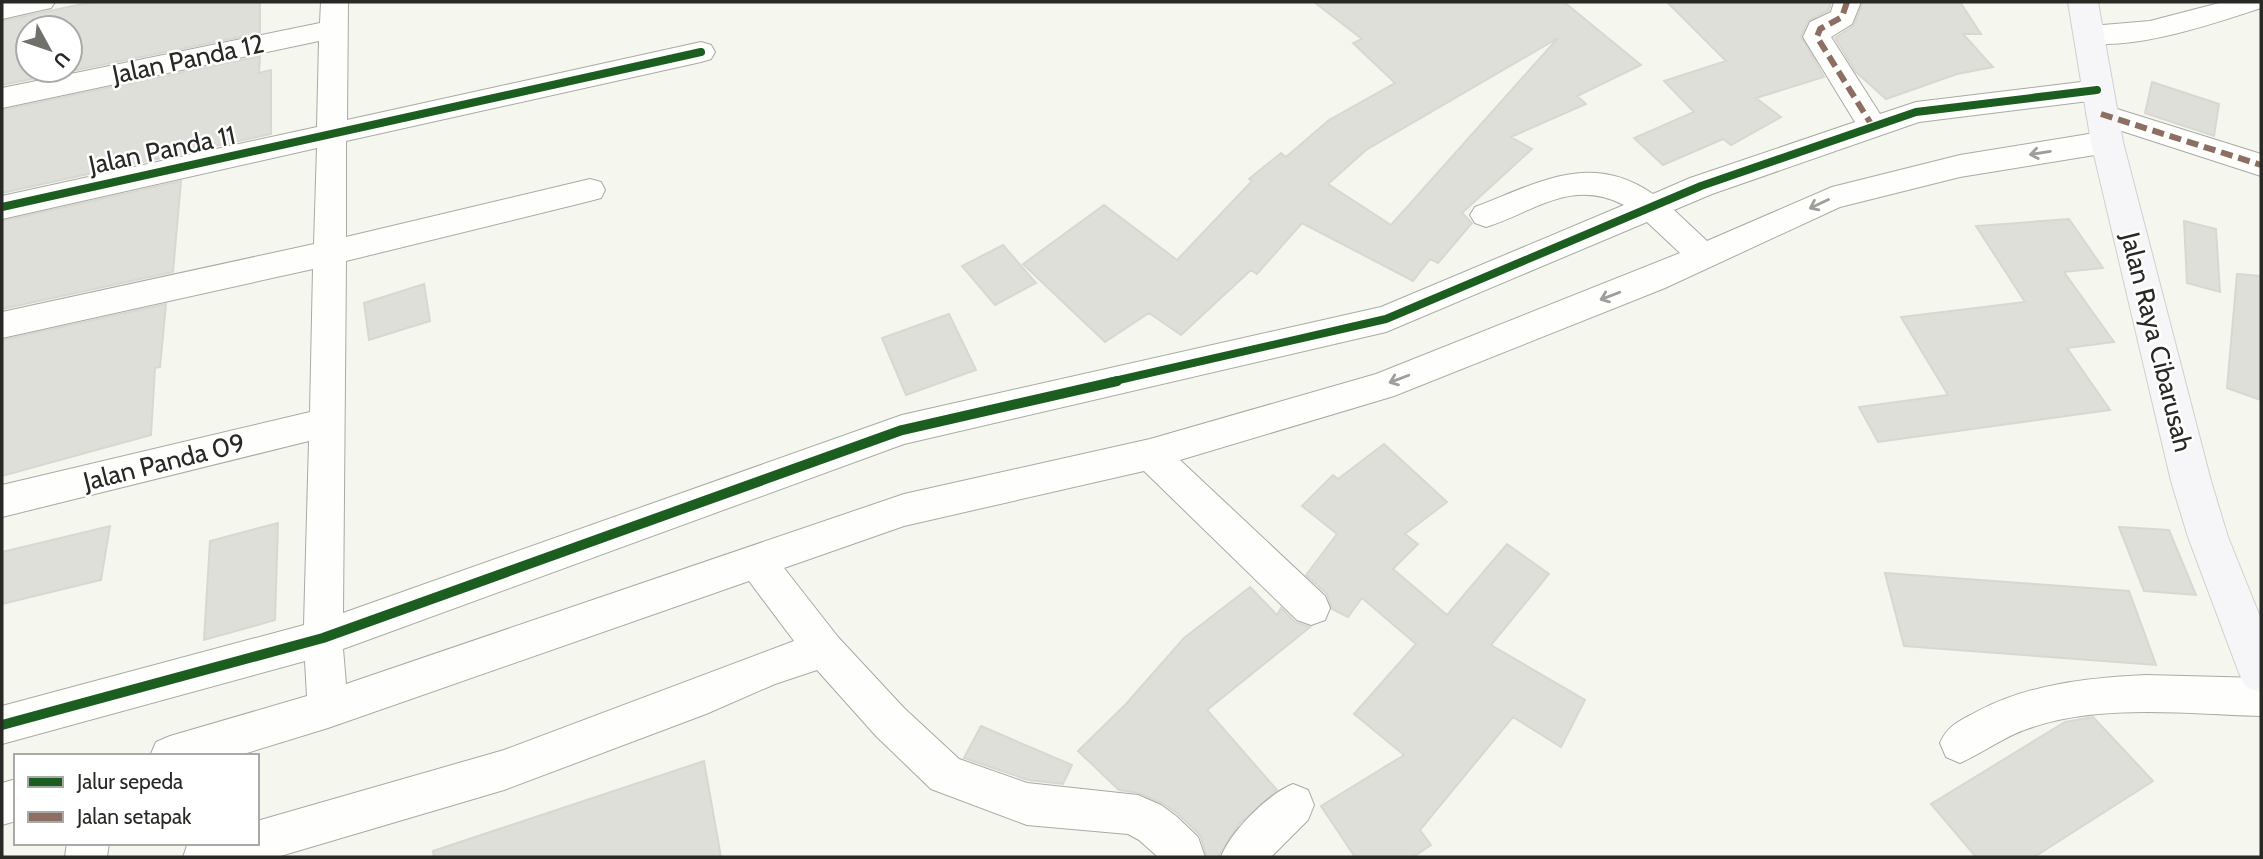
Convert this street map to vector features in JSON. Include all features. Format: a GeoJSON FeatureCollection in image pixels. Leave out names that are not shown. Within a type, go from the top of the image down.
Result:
{"type":"FeatureCollection","features":[{"type":"Feature","properties":{"kind":"main road","name":"Jalan Raya Cibarusah"},"geometry":{"type":"LineString","coordinates":[[2086,18],[2102,115],[2192,481],[2208,537],[2261,673]]}},
{"type":"Feature","properties":{"kind":"street"},"geometry":{"type":"LineString","coordinates":[[2,10],[41,2]]}},
{"type":"Feature","properties":{"kind":"street"},"geometry":{"type":"LineString","coordinates":[[1847,2],[1846,11],[1839,22],[1820,29],[1817,37],[1873,127]]}},
{"type":"Feature","properties":{"kind":"street"},"geometry":{"type":"LineString","coordinates":[[2086,18],[2150,30],[2199,19],[2252,2]]}},
{"type":"Feature","properties":{"kind":"street"},"geometry":{"type":"LineString","coordinates":[[328,709],[323,638],[334,15]]}},
{"type":"Feature","properties":{"kind":"street","name":"Jalan Panda 12"},"geometry":{"type":"LineString","coordinates":[[2,99],[334,15]]}},
{"type":"Feature","properties":{"kind":"street","name":"Jalan Panda 11"},"geometry":{"type":"LineString","coordinates":[[2,207],[701,52]]}},
{"type":"Feature","properties":{"kind":"street"},"geometry":{"type":"LineString","coordinates":[[2,725],[323,638],[902,430],[1386,319],[1701,186],[1916,112],[2102,115],[2261,165]]}},
{"type":"Feature","properties":{"kind":"street"},"geometry":{"type":"LineString","coordinates":[[177,754],[328,709],[904,510],[1150,454],[1382,386],[1703,257],[1832,198],[1960,166],[2102,115]]}},
{"type":"Feature","properties":{"kind":"street"},"geometry":{"type":"LineString","coordinates":[[1486,215],[1553,188],[1594,182],[1623,190],[1653,207],[1703,257]]}},
{"type":"Feature","properties":{"kind":"street"},"geometry":{"type":"LineString","coordinates":[[2,325],[330,253],[590,190]]}},
{"type":"Feature","properties":{"kind":"street","name":"Jalan Panda 09"},"geometry":{"type":"LineString","coordinates":[[2,501],[327,422]]}},
{"type":"Feature","properties":{"kind":"street"},"geometry":{"type":"LineString","coordinates":[[1150,454],[1311,608]]}},
{"type":"Feature","properties":{"kind":"street"},"geometry":{"type":"LineString","coordinates":[[756,561],[824,650],[890,722],[946,775],[1027,804],[1118,813],[1133,812],[1144,818],[1183,852],[1184,857]]}},
{"type":"Feature","properties":{"kind":"street"},"geometry":{"type":"LineString","coordinates":[[259,841],[503,770],[706,695],[769,667],[824,650]]}},
{"type":"Feature","properties":{"kind":"street"},"geometry":{"type":"LineString","coordinates":[[1960,743],[2031,708],[2069,701],[2154,695],[2261,697]]}},
{"type":"Feature","properties":{"kind":"street"},"geometry":{"type":"LineString","coordinates":[[1242,857],[1293,804]]}},
{"type":"Feature","properties":{"kind":"street"},"geometry":{"type":"LineString","coordinates":[[204,857],[245,845]]}},
{"type":"Feature","properties":{"kind":"building"},"geometry":{"type":"Polygon","coordinates":[[[92,2],[260,2],[260,33],[84,68],[84,14],[35,14],[92,2]]]}},
{"type":"Feature","properties":{"kind":"building"},"geometry":{"type":"Polygon","coordinates":[[[1314,2],[1564,2],[1641,65],[1577,96],[1586,104],[1511,137],[1532,149],[1462,213],[1472,223],[1438,263],[1430,259],[1413,281],[1302,223],[1257,274],[1251,270],[1181,335],[1149,313],[1105,342],[1023,264],[1104,205],[1177,260],[1252,181],[1249,179],[1281,153],[1286,157],[1329,120],[1395,83],[1353,43],[1362,39],[1314,2]],[[1558,38],[1366,150],[1328,184],[1391,225],[1558,38]]]}},
{"type":"Feature","properties":{"kind":"building"},"geometry":{"type":"Polygon","coordinates":[[[1667,2],[1831,2],[1829,10],[1808,21],[1801,36],[1824,77],[1756,98],[1781,117],[1731,145],[1723,139],[1663,165],[1634,138],[1694,112],[1664,81],[1726,61],[1667,2]]]}},
{"type":"Feature","properties":{"kind":"building"},"geometry":{"type":"Polygon","coordinates":[[[1863,2],[1960,2],[1981,34],[1963,34],[1993,67],[1957,74],[1886,99],[1856,72],[1835,38],[1854,25],[1863,2]]]}},
{"type":"Feature","properties":{"kind":"building"},"geometry":{"type":"Polygon","coordinates":[[[14,18],[14,83],[2,85],[2,21],[14,18]]]}},
{"type":"Feature","properties":{"kind":"building"},"geometry":{"type":"Polygon","coordinates":[[[260,56],[259,73],[271,70],[271,134],[2,193],[2,110],[260,56]]]}},
{"type":"Feature","properties":{"kind":"building"},"geometry":{"type":"Polygon","coordinates":[[[2152,82],[2219,104],[2214,136],[2145,113],[2152,82]]]}},
{"type":"Feature","properties":{"kind":"building"},"geometry":{"type":"Polygon","coordinates":[[[181,181],[173,272],[2,309],[2,221],[181,181]]]}},
{"type":"Feature","properties":{"kind":"building"},"geometry":{"type":"Polygon","coordinates":[[[2069,219],[2103,268],[2064,272],[2114,342],[2067,348],[2110,410],[1878,442],[1859,407],[1948,395],[1901,317],[2025,302],[1976,226],[2069,219]]]}},
{"type":"Feature","properties":{"kind":"building"},"geometry":{"type":"Polygon","coordinates":[[[2184,221],[2216,229],[2220,292],[2187,283],[2184,221]]]}},
{"type":"Feature","properties":{"kind":"building"},"geometry":{"type":"Polygon","coordinates":[[[1003,245],[1036,283],[995,305],[962,266],[1003,245]]]}},
{"type":"Feature","properties":{"kind":"building"},"geometry":{"type":"Polygon","coordinates":[[[2237,274],[2261,276],[2261,400],[2227,388],[2237,274]]]}},
{"type":"Feature","properties":{"kind":"building"},"geometry":{"type":"Polygon","coordinates":[[[424,284],[430,321],[369,340],[364,303],[424,284]]]}},
{"type":"Feature","properties":{"kind":"building"},"geometry":{"type":"Polygon","coordinates":[[[166,304],[160,367],[155,368],[151,435],[2,476],[2,340],[166,304]]]}},
{"type":"Feature","properties":{"kind":"building"},"geometry":{"type":"Polygon","coordinates":[[[949,314],[976,370],[906,395],[882,338],[949,314]]]}},
{"type":"Feature","properties":{"kind":"building"},"geometry":{"type":"Polygon","coordinates":[[[1384,444],[1447,502],[1405,534],[1418,544],[1393,569],[1447,615],[1507,544],[1549,574],[1491,645],[1585,700],[1561,747],[1513,717],[1420,830],[1431,845],[1413,857],[1355,857],[1321,806],[1404,755],[1354,714],[1416,644],[1362,598],[1348,617],[1332,609],[1327,594],[1306,575],[1337,534],[1302,506],[1333,475],[1338,479],[1384,444]]]}},
{"type":"Feature","properties":{"kind":"building"},"geometry":{"type":"Polygon","coordinates":[[[278,523],[275,620],[204,640],[210,541],[278,523]]]}},
{"type":"Feature","properties":{"kind":"building"},"geometry":{"type":"Polygon","coordinates":[[[110,526],[101,580],[2,604],[2,552],[110,526]]]}},
{"type":"Feature","properties":{"kind":"building"},"geometry":{"type":"Polygon","coordinates":[[[2119,527],[2169,530],[2196,595],[2144,591],[2119,527]]]}},
{"type":"Feature","properties":{"kind":"building"},"geometry":{"type":"Polygon","coordinates":[[[1885,573],[2129,591],[2156,665],[1904,646],[1885,573]]]}},
{"type":"Feature","properties":{"kind":"building"},"geometry":{"type":"Polygon","coordinates":[[[1250,587],[1277,615],[1281,608],[1295,622],[1310,627],[1207,710],[1277,790],[1239,824],[1218,857],[1207,857],[1200,835],[1178,814],[1139,793],[1119,790],[1078,751],[1126,704],[1184,638],[1250,587]]]}},
{"type":"Feature","properties":{"kind":"building"},"geometry":{"type":"Polygon","coordinates":[[[2093,717],[2153,781],[2034,857],[1976,857],[1931,804],[2065,722],[2093,717]]]}},
{"type":"Feature","properties":{"kind":"building"},"geometry":{"type":"Polygon","coordinates":[[[981,726],[1072,765],[1063,784],[1028,780],[964,758],[981,726]]]}},
{"type":"Feature","properties":{"kind":"building"},"geometry":{"type":"Polygon","coordinates":[[[704,761],[721,857],[434,857],[433,851],[704,761]]]}},
{"type":"Feature","properties":{"kind":"marked path"},"geometry":{"type":"LineString","coordinates":[[1847,2],[1842,17],[1820,29],[1817,37],[1873,127]]}},
{"type":"Feature","properties":{"kind":"marked path"},"geometry":{"type":"LineString","coordinates":[[2101,114],[2261,165]]}},
{"type":"Feature","properties":{"kind":"cycle path"},"geometry":{"type":"LineString","coordinates":[[2,207],[701,52]]}},
{"type":"Feature","properties":{"kind":"cycle path"},"geometry":{"type":"LineString","coordinates":[[2,725],[323,638],[902,430],[1386,319],[1701,186],[1916,112],[2097,90]]}}]}
